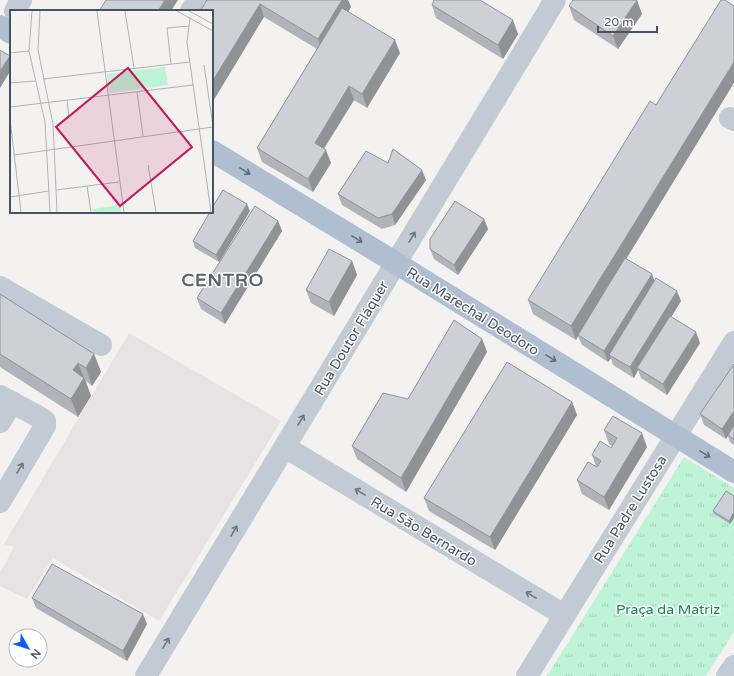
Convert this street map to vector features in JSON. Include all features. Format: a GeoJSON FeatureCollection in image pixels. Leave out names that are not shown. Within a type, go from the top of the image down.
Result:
{"type":"FeatureCollection","features":[{"type":"Feature","properties":{"kind":"main road","name":"Rua Marechal Deodoro"},"geometry":{"type":"LineString","coordinates":[[213,152],[734,472]]}},
{"type":"Feature","properties":{"kind":"street"},"geometry":{"type":"LineString","coordinates":[[15,10],[21,0]]}},
{"type":"Feature","properties":{"kind":"street"},"geometry":{"type":"LineString","coordinates":[[192,10],[198,0]]}},
{"type":"Feature","properties":{"kind":"street","name":"Rua Doutor Fláquer"},"geometry":{"type":"LineString","coordinates":[[146,676],[555,0]]}},
{"type":"Feature","properties":{"kind":"street"},"geometry":{"type":"LineString","coordinates":[[0,287],[101,345]]}},
{"type":"Feature","properties":{"kind":"street","name":"Rua Padre Lustosa"},"geometry":{"type":"LineString","coordinates":[[527,676],[734,342]]}},
{"type":"Feature","properties":{"kind":"street"},"geometry":{"type":"LineString","coordinates":[[0,422],[6,399],[41,418],[45,422],[45,426],[0,502]]}},
{"type":"Feature","properties":{"kind":"street","name":"Rua São Bernardo"},"geometry":{"type":"LineString","coordinates":[[285,447],[564,615]]}},
{"type":"Feature","properties":{"kind":"street"},"geometry":{"type":"LineString","coordinates":[[727,676],[734,666]]}},
{"type":"Feature","properties":{"kind":"shaded area"},"geometry":{"type":"Polygon","coordinates":[[[129,333],[281,421],[159,621],[53,558],[27,599],[0,586],[0,573],[14,547],[4,544],[129,333]]]}},
{"type":"Feature","properties":{"kind":"green space","name":"Praça da Matriz"},"geometry":{"type":"Polygon","coordinates":[[[684,457],[734,488],[734,632],[706,676],[547,676],[684,457]]]}},
{"type":"Feature","properties":{"kind":"building"},"geometry":{"type":"Polygon","coordinates":[[[106,0],[165,0],[159,10],[100,10],[106,0]]]}},
{"type":"Feature","properties":{"kind":"building"},"geometry":{"type":"Polygon","coordinates":[[[207,0],[342,0],[318,39],[260,4],[213,80],[213,10],[201,10],[207,0]]]}},
{"type":"Feature","properties":{"kind":"building"},"geometry":{"type":"Polygon","coordinates":[[[434,0],[480,0],[513,20],[498,45],[432,5],[434,0]]]}},
{"type":"Feature","properties":{"kind":"building"},"geometry":{"type":"Polygon","coordinates":[[[573,0],[637,0],[613,36],[569,6],[573,0]]]}},
{"type":"Feature","properties":{"kind":"building"},"geometry":{"type":"Polygon","coordinates":[[[721,0],[725,0],[734,6],[734,62],[571,326],[528,300],[650,101],[656,105],[721,0]]]}},
{"type":"Feature","properties":{"kind":"building"},"geometry":{"type":"Polygon","coordinates":[[[342,8],[395,40],[362,94],[349,86],[315,143],[326,150],[308,179],[257,148],[342,8]]]}},
{"type":"Feature","properties":{"kind":"building"},"geometry":{"type":"Polygon","coordinates":[[[0,50],[10,56],[0,71],[0,50]]]}},
{"type":"Feature","properties":{"kind":"building"},"geometry":{"type":"Polygon","coordinates":[[[393,149],[422,170],[392,214],[378,218],[338,194],[366,151],[388,163],[393,149]]]}},
{"type":"Feature","properties":{"kind":"building"},"geometry":{"type":"Polygon","coordinates":[[[223,190],[247,204],[216,255],[193,241],[209,213],[213,213],[213,206],[223,190]]]}},
{"type":"Feature","properties":{"kind":"building"},"geometry":{"type":"Polygon","coordinates":[[[455,201],[484,219],[454,265],[430,249],[430,239],[455,201]]]}},
{"type":"Feature","properties":{"kind":"building"},"geometry":{"type":"Polygon","coordinates":[[[255,206],[278,221],[221,313],[197,298],[255,206]]]}},
{"type":"Feature","properties":{"kind":"building"},"geometry":{"type":"Polygon","coordinates":[[[329,249],[352,261],[329,302],[306,290],[329,249]]]}},
{"type":"Feature","properties":{"kind":"building"},"geometry":{"type":"Polygon","coordinates":[[[625,258],[652,274],[604,351],[578,335],[625,258]]]}},
{"type":"Feature","properties":{"kind":"building"},"geometry":{"type":"Polygon","coordinates":[[[656,278],[677,291],[630,367],[609,355],[656,278]]]}},
{"type":"Feature","properties":{"kind":"building"},"geometry":{"type":"Polygon","coordinates":[[[0,294],[94,354],[86,368],[78,363],[73,370],[84,378],[71,399],[0,354],[0,294]]]}},
{"type":"Feature","properties":{"kind":"building"},"geometry":{"type":"Polygon","coordinates":[[[670,316],[696,332],[663,384],[637,368],[670,316]]]}},
{"type":"Feature","properties":{"kind":"building"},"geometry":{"type":"Polygon","coordinates":[[[454,320],[482,339],[401,478],[352,446],[383,393],[408,399],[454,320]]]}},
{"type":"Feature","properties":{"kind":"building"},"geometry":{"type":"Polygon","coordinates":[[[507,362],[572,402],[490,537],[424,498],[507,362]]]}},
{"type":"Feature","properties":{"kind":"building"},"geometry":{"type":"Polygon","coordinates":[[[734,364],[734,411],[722,429],[700,414],[734,364]]]}},
{"type":"Feature","properties":{"kind":"building"},"geometry":{"type":"Polygon","coordinates":[[[613,416],[642,433],[604,497],[577,480],[588,462],[597,467],[601,461],[592,455],[600,441],[611,448],[617,438],[604,430],[613,416]]]}},
{"type":"Feature","properties":{"kind":"building"},"geometry":{"type":"Polygon","coordinates":[[[734,425],[734,439],[728,435],[734,425]]]}},
{"type":"Feature","properties":{"kind":"building"},"geometry":{"type":"Polygon","coordinates":[[[726,491],[734,496],[734,512],[729,521],[713,511],[726,491]]]}},
{"type":"Feature","properties":{"kind":"building"},"geometry":{"type":"Polygon","coordinates":[[[52,564],[143,614],[123,651],[32,598],[52,564]]]}},
{"type":"Feature","properties":{"kind":"district","name":"CENTRO"},"geometry":{"type":"Point","coordinates":[223,280]}}]}
